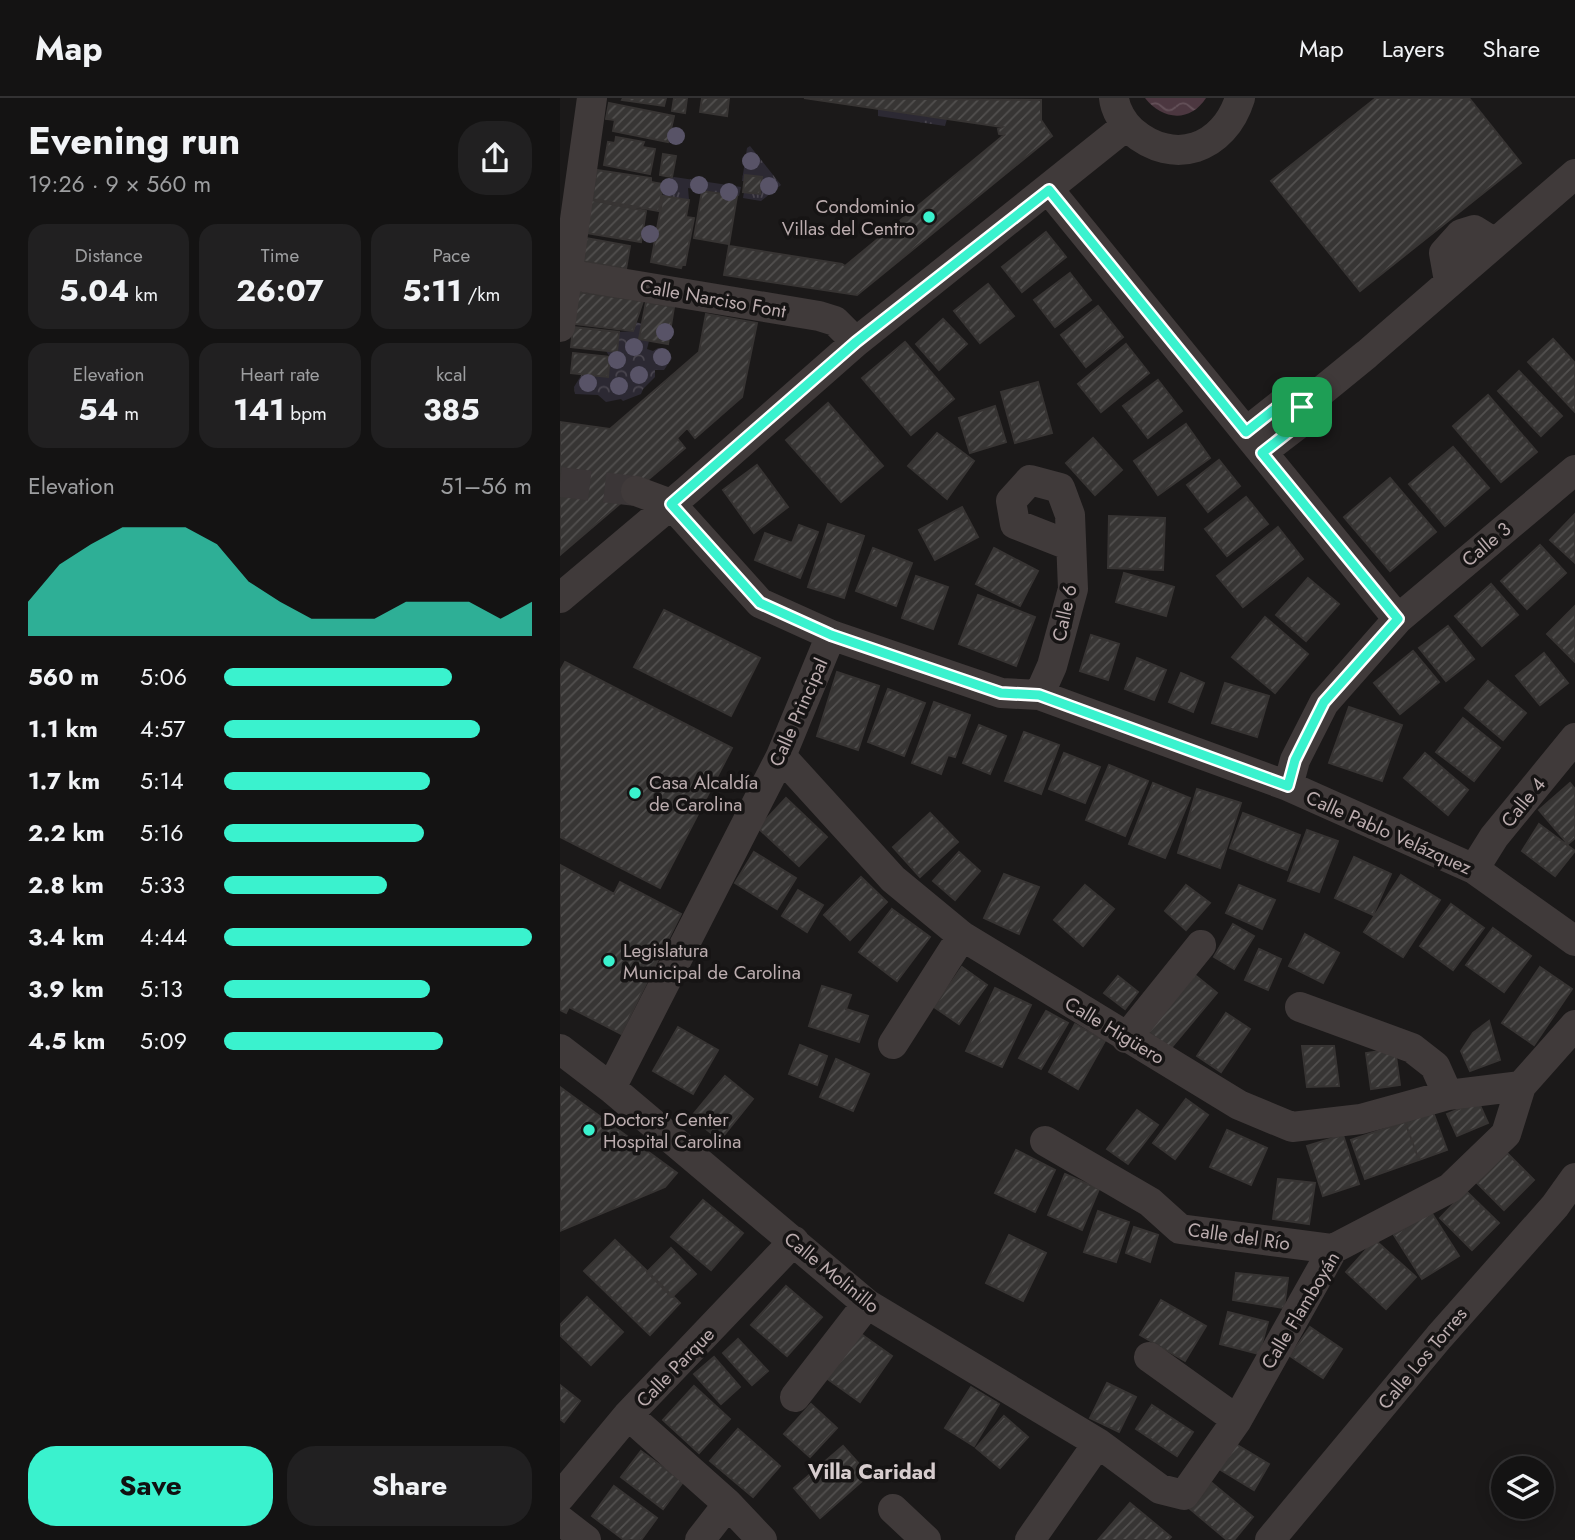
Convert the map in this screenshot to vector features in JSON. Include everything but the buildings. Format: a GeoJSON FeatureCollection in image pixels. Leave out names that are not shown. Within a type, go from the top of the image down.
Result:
{"type":"FeatureCollection","features":[{"type":"Feature","properties":{"kind":"street"},"geometry":{"type":"LineString","coordinates":[[560,327],[564,273],[592,98]]}},
{"type":"Feature","properties":{"kind":"street"},"geometry":{"type":"LineString","coordinates":[[1114,98],[1126,126],[1146,143],[1170,150],[1195,148],[1217,136],[1234,117],[1240,98]]}},
{"type":"Feature","properties":{"kind":"street"},"geometry":{"type":"LineString","coordinates":[[560,598],[856,342],[1126,126]]}},
{"type":"Feature","properties":{"kind":"street"},"geometry":{"type":"LineString","coordinates":[[1254,442],[1305,419],[1302,407],[1575,174]]}},
{"type":"Feature","properties":{"kind":"street"},"geometry":{"type":"LineString","coordinates":[[1049,190],[1398,619]]}},
{"type":"Feature","properties":{"kind":"street","name":"Calle Narciso Font"},"geometry":{"type":"LineString","coordinates":[[564,273],[819,316],[835,321],[856,342]]}},
{"type":"Feature","properties":{"kind":"street","name":"Calle 3"},"geometry":{"type":"LineString","coordinates":[[1288,786],[1295,760],[1324,702],[1398,619],[1575,470]]}},
{"type":"Feature","properties":{"kind":"street","name":"Calle 6"},"geometry":{"type":"LineString","coordinates":[[1039,695],[1052,666],[1073,589],[1070,515],[1060,488],[1030,480],[1011,501],[1015,524],[1071,545]]}},
{"type":"Feature","properties":{"kind":"street"},"geometry":{"type":"LineString","coordinates":[[636,491],[671,504]]}},
{"type":"Feature","properties":{"kind":"street","name":"Calle Pablo Velázquez"},"geometry":{"type":"LineString","coordinates":[[671,504],[760,603],[831,635],[1001,693],[1039,695],[1288,786],[1474,869],[1575,941]]}},
{"type":"Feature","properties":{"kind":"street","name":"Calle Principal"},"geometry":{"type":"LineString","coordinates":[[611,1088],[780,756],[831,635]]}},
{"type":"Feature","properties":{"kind":"street","name":"Calle 4"},"geometry":{"type":"LineString","coordinates":[[1474,869],[1494,837],[1575,738]]}},
{"type":"Feature","properties":{"kind":"street","name":"Calle Higüero"},"geometry":{"type":"LineString","coordinates":[[780,756],[893,879],[962,936],[1239,1105],[1292,1127],[1361,1119],[1448,1095],[1521,1086]]}},
{"type":"Feature","properties":{"kind":"street"},"geometry":{"type":"LineString","coordinates":[[893,1044],[962,936]]}},
{"type":"Feature","properties":{"kind":"street"},"geometry":{"type":"LineString","coordinates":[[1126,1038],[1200,945]]}},
{"type":"Feature","properties":{"kind":"street"},"geometry":{"type":"LineString","coordinates":[[1300,1007],[1412,1048],[1435,1066],[1448,1095]]}},
{"type":"Feature","properties":{"kind":"street","name":"Calle Flamboyán"},"geometry":{"type":"LineString","coordinates":[[1160,1489],[1184,1495],[1237,1420],[1333,1249],[1450,1188],[1506,1134],[1521,1086],[1575,1025]]}},
{"type":"Feature","properties":{"kind":"street","name":"Calle Molinillo"},"geometry":{"type":"LineString","coordinates":[[560,1049],[611,1088],[867,1304],[1098,1443],[1160,1489]]}},
{"type":"Feature","properties":{"kind":"street","name":"Calle del Río"},"geometry":{"type":"LineString","coordinates":[[1045,1141],[1150,1202],[1180,1229],[1333,1249]]}},
{"type":"Feature","properties":{"kind":"street","name":"Calle Los Torres"},"geometry":{"type":"LineString","coordinates":[[1270,1540],[1439,1337],[1555,1206],[1575,1178]]}},
{"type":"Feature","properties":{"kind":"street","name":"Calle Parque"},"geometry":{"type":"LineString","coordinates":[[560,1497],[628,1415],[794,1241]]}},
{"type":"Feature","properties":{"kind":"street"},"geometry":{"type":"LineString","coordinates":[[795,1397],[867,1304]]}},
{"type":"Feature","properties":{"kind":"street"},"geometry":{"type":"LineString","coordinates":[[1149,1357],[1237,1420]]}},
{"type":"Feature","properties":{"kind":"street"},"geometry":{"type":"LineString","coordinates":[[628,1415],[728,1504],[762,1540]]}},
{"type":"Feature","properties":{"kind":"street"},"geometry":{"type":"LineString","coordinates":[[1030,1540],[1098,1443]]}},
{"type":"Feature","properties":{"kind":"street"},"geometry":{"type":"LineString","coordinates":[[700,1540],[728,1504]]}},
{"type":"Feature","properties":{"kind":"street"},"geometry":{"type":"LineString","coordinates":[[893,1509],[926,1540]]}},
{"type":"Feature","properties":{"kind":"street"},"geometry":{"type":"LineString","coordinates":[[560,1520],[586,1540]]}},
{"type":"Feature","properties":{"kind":"green space"},"geometry":{"type":"Polygon","coordinates":[[[878,109],[947,119],[945,126],[878,116],[878,109]]]}},
{"type":"Feature","properties":{"kind":"green space"},"geometry":{"type":"Polygon","coordinates":[[[750,146],[781,185],[761,201],[743,198],[744,192],[760,194],[762,178],[745,175],[742,181],[747,148],[750,146]]]}},
{"type":"Feature","properties":{"kind":"green space"},"geometry":{"type":"Polygon","coordinates":[[[674,177],[741,187],[739,196],[688,188],[689,200],[663,196],[663,184],[674,177]]]}},
{"type":"Feature","properties":{"kind":"green space"},"geometry":{"type":"Polygon","coordinates":[[[636,322],[642,324],[639,339],[649,341],[647,349],[666,349],[672,358],[664,370],[655,370],[655,377],[641,394],[623,401],[621,399],[606,402],[598,395],[575,394],[574,387],[582,374],[610,357],[606,351],[616,352],[619,332],[633,331],[636,322]]]}},
{"type":"Feature","properties":{"kind":"water"},"geometry":{"type":"Polygon","coordinates":[[[1145,98],[1206,98],[1192,112],[1176,116],[1159,111],[1145,98]]]}},
{"type":"Feature","properties":{"kind":"tunnel"},"geometry":{"type":"LineString","coordinates":[[560,482],[636,491]]}},
{"type":"Feature","properties":{"kind":"place","name":"Condominio Villas del Centro"},"geometry":{"type":"Point","coordinates":[929,217]}},
{"type":"Feature","properties":{"kind":"place","name":"Casa Alcaldía de Carolina"},"geometry":{"type":"Point","coordinates":[635,793]}},
{"type":"Feature","properties":{"kind":"place","name":"Legislatura Municipal de Carolina"},"geometry":{"type":"Point","coordinates":[609,961]}},
{"type":"Feature","properties":{"kind":"place","name":"Doctors' Center Hospital Carolina"},"geometry":{"type":"Point","coordinates":[589,1130]}},
{"type":"Feature","properties":{"kind":"district","name":"Villa Caridad"},"geometry":{"type":"Point","coordinates":[872,1472]}},
{"type":"Feature","properties":{"kind":"route"},"geometry":{"type":"LineString","coordinates":[[1049,190],[1246,432],[1285,401],[1302,407],[1305,419],[1262,453],[1398,619],[1324,702],[1295,760],[1288,786],[1039,695],[1001,693],[831,635],[760,603],[671,504],[856,342],[1049,190]]}}]}
